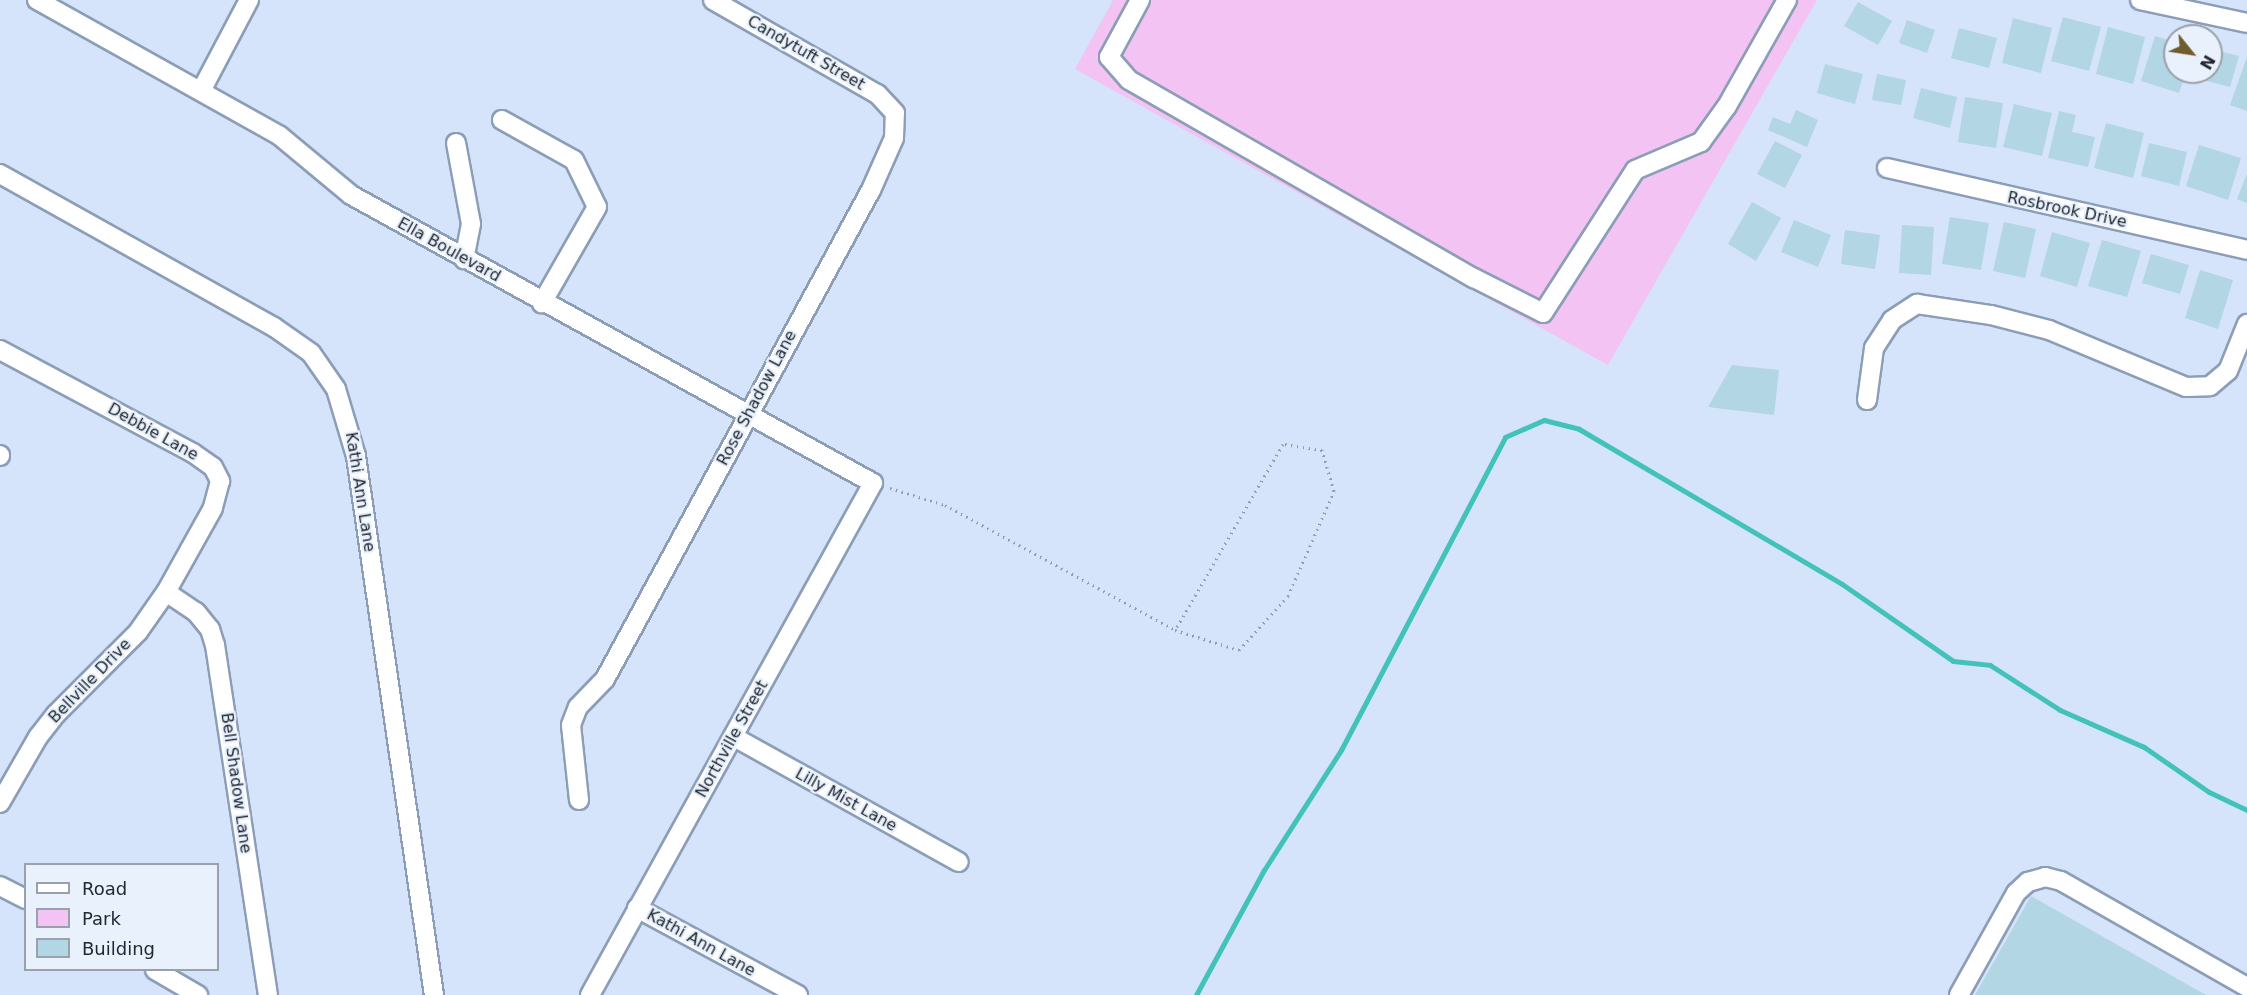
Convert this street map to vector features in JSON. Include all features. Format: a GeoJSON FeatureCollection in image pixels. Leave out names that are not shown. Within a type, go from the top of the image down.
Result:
{"type":"FeatureCollection","features":[{"type":"Feature","properties":{"kind":"street","name":"Ella Boulevard"},"geometry":{"type":"LineString","coordinates":[[37,0],[280,136],[351,195],[747,417],[873,483]]}},
{"type":"Feature","properties":{"kind":"street"},"geometry":{"type":"LineString","coordinates":[[201,91],[249,0]]}},
{"type":"Feature","properties":{"kind":"street","name":"Candytuft Street"},"geometry":{"type":"LineString","coordinates":[[713,0],[878,94],[895,113]]}},
{"type":"Feature","properties":{"kind":"street"},"geometry":{"type":"LineString","coordinates":[[1140,0],[1109,57],[1129,80],[1474,278],[1543,313],[1635,170],[1701,142],[1727,106],[1787,0]]}},
{"type":"Feature","properties":{"kind":"street"},"geometry":{"type":"LineString","coordinates":[[2140,0],[2247,23]]}},
{"type":"Feature","properties":{"kind":"street","name":"Rose Shadow Lane"},"geometry":{"type":"LineString","coordinates":[[579,800],[571,725],[578,707],[606,679],[887,158],[894,138],[895,113]]}},
{"type":"Feature","properties":{"kind":"street"},"geometry":{"type":"LineString","coordinates":[[502,120],[574,160],[597,207],[542,303]]}},
{"type":"Feature","properties":{"kind":"street"},"geometry":{"type":"LineString","coordinates":[[456,143],[471,224],[464,259]]}},
{"type":"Feature","properties":{"kind":"street","name":"Rosbrook Drive"},"geometry":{"type":"LineString","coordinates":[[1887,168],[2247,250]]}},
{"type":"Feature","properties":{"kind":"street","name":"Kathi Ann Lane"},"geometry":{"type":"LineString","coordinates":[[0,174],[274,327],[310,353],[336,389],[356,456],[434,995]]}},
{"type":"Feature","properties":{"kind":"street"},"geometry":{"type":"LineString","coordinates":[[1867,400],[1874,348],[1892,320],[1917,304],[1990,315],[2049,330],[2186,387],[2210,386],[2228,371],[2237,355],[2247,324]]}},
{"type":"Feature","properties":{"kind":"street","name":"Debbie Lane"},"geometry":{"type":"LineString","coordinates":[[0,350],[213,467],[220,481],[219,494],[166,592]]}},
{"type":"Feature","properties":{"kind":"street","name":"Northville Street"},"geometry":{"type":"LineString","coordinates":[[590,995],[873,483]]}},
{"type":"Feature","properties":{"kind":"street","name":"Bellville Drive"},"geometry":{"type":"LineString","coordinates":[[0,803],[50,722],[138,632],[166,592]]}},
{"type":"Feature","properties":{"kind":"street","name":"Bell Shadow Lane"},"geometry":{"type":"LineString","coordinates":[[166,592],[196,612],[210,629],[215,645],[268,995]]}},
{"type":"Feature","properties":{"kind":"street","name":"Lilly Mist Lane"},"geometry":{"type":"LineString","coordinates":[[734,737],[958,862]]}},
{"type":"Feature","properties":{"kind":"street"},"geometry":{"type":"LineString","coordinates":[[1959,995],[2016,893],[2028,882],[2044,877],[2061,881],[2247,987]]}},
{"type":"Feature","properties":{"kind":"street"},"geometry":{"type":"LineString","coordinates":[[0,886],[24,898]]}},
{"type":"Feature","properties":{"kind":"street","name":"Kathi Ann Lane"},"geometry":{"type":"LineString","coordinates":[[637,908],[798,995]]}},
{"type":"Feature","properties":{"kind":"street"},"geometry":{"type":"LineString","coordinates":[[158,971],[198,995]]}},
{"type":"Feature","properties":{"kind":"path"},"geometry":{"type":"LineString","coordinates":[[873,483],[945,505],[1175,630],[1239,650],[1288,596],[1334,491],[1322,450],[1283,444],[1175,630]]}},
{"type":"Feature","properties":{"kind":"green space"},"geometry":{"type":"Polygon","coordinates":[[[1113,0],[1817,0],[1608,365],[1075,69],[1113,0]]]}},
{"type":"Feature","properties":{"kind":"building"},"geometry":{"type":"Polygon","coordinates":[[[1858,2],[1892,21],[1878,45],[1844,26],[1858,2]]]}},
{"type":"Feature","properties":{"kind":"building"},"geometry":{"type":"Polygon","coordinates":[[[2063,17],[2101,27],[2089,71],[2051,61],[2063,17]]]}},
{"type":"Feature","properties":{"kind":"building"},"geometry":{"type":"Polygon","coordinates":[[[2013,18],[2052,28],[2041,73],[2002,63],[2013,18]]]}},
{"type":"Feature","properties":{"kind":"building"},"geometry":{"type":"Polygon","coordinates":[[[1907,20],[1935,30],[1927,53],[1899,43],[1907,20]]]}},
{"type":"Feature","properties":{"kind":"building"},"geometry":{"type":"Polygon","coordinates":[[[2108,27],[2145,37],[2133,84],[2096,74],[2108,27]]]}},
{"type":"Feature","properties":{"kind":"building"},"geometry":{"type":"Polygon","coordinates":[[[1959,28],[1997,38],[1989,68],[1951,58],[1959,28]]]}},
{"type":"Feature","properties":{"kind":"building"},"geometry":{"type":"Polygon","coordinates":[[[2155,36],[2163,38],[2163,84],[2182,84],[2179,93],[2141,81],[2155,36]]]}},
{"type":"Feature","properties":{"kind":"building"},"geometry":{"type":"Polygon","coordinates":[[[2223,52],[2239,56],[2230,87],[2219,84],[2223,84],[2223,52]]]}},
{"type":"Feature","properties":{"kind":"building"},"geometry":{"type":"Polygon","coordinates":[[[2247,57],[2247,111],[2230,105],[2247,57]]]}},
{"type":"Feature","properties":{"kind":"building"},"geometry":{"type":"Polygon","coordinates":[[[1825,64],[1863,74],[1855,104],[1817,93],[1825,64]]]}},
{"type":"Feature","properties":{"kind":"building"},"geometry":{"type":"Polygon","coordinates":[[[1877,74],[1906,80],[1901,105],[1872,100],[1877,74]]]}},
{"type":"Feature","properties":{"kind":"building"},"geometry":{"type":"Polygon","coordinates":[[[1921,88],[1957,97],[1950,128],[1913,118],[1921,88]]]}},
{"type":"Feature","properties":{"kind":"building"},"geometry":{"type":"Polygon","coordinates":[[[1965,97],[2003,103],[1996,148],[1958,142],[1965,97]]]}},
{"type":"Feature","properties":{"kind":"building"},"geometry":{"type":"Polygon","coordinates":[[[2014,104],[2052,113],[2042,156],[2003,147],[2014,104]]]}},
{"type":"Feature","properties":{"kind":"building"},"geometry":{"type":"Polygon","coordinates":[[[1796,110],[1818,120],[1807,147],[1768,130],[1773,117],[1790,124],[1796,110]]]}},
{"type":"Feature","properties":{"kind":"building"},"geometry":{"type":"Polygon","coordinates":[[[2059,111],[2076,115],[2072,132],[2095,137],[2088,167],[2048,158],[2059,111]]]}},
{"type":"Feature","properties":{"kind":"building"},"geometry":{"type":"Polygon","coordinates":[[[2106,123],[2144,133],[2133,178],[2094,168],[2106,123]]]}},
{"type":"Feature","properties":{"kind":"building"},"geometry":{"type":"Polygon","coordinates":[[[1775,141],[1802,155],[1785,188],[1757,174],[1775,141]]]}},
{"type":"Feature","properties":{"kind":"building"},"geometry":{"type":"Polygon","coordinates":[[[2149,143],[2187,152],[2179,186],[2141,176],[2149,143]]]}},
{"type":"Feature","properties":{"kind":"building"},"geometry":{"type":"Polygon","coordinates":[[[2199,145],[2241,158],[2228,200],[2186,186],[2199,145]]]}},
{"type":"Feature","properties":{"kind":"building"},"geometry":{"type":"Polygon","coordinates":[[[2247,174],[2247,203],[2237,199],[2247,174]]]}},
{"type":"Feature","properties":{"kind":"building"},"geometry":{"type":"Polygon","coordinates":[[[1752,202],[1781,218],[1756,261],[1728,244],[1752,202]]]}},
{"type":"Feature","properties":{"kind":"building"},"geometry":{"type":"Polygon","coordinates":[[[1950,217],[1989,223],[1981,270],[1942,264],[1950,217]]]}},
{"type":"Feature","properties":{"kind":"building"},"geometry":{"type":"Polygon","coordinates":[[[1794,220],[1831,235],[1818,267],[1781,252],[1794,220]]]}},
{"type":"Feature","properties":{"kind":"building"},"geometry":{"type":"Polygon","coordinates":[[[2004,222],[2036,229],[2025,278],[1993,271],[2004,222]]]}},
{"type":"Feature","properties":{"kind":"building"},"geometry":{"type":"Polygon","coordinates":[[[1902,225],[1934,227],[1931,275],[1899,273],[1902,225]]]}},
{"type":"Feature","properties":{"kind":"building"},"geometry":{"type":"Polygon","coordinates":[[[1845,230],[1880,235],[1875,269],[1841,264],[1845,230]]]}},
{"type":"Feature","properties":{"kind":"building"},"geometry":{"type":"Polygon","coordinates":[[[2052,232],[2090,243],[2077,287],[2040,276],[2052,232]]]}},
{"type":"Feature","properties":{"kind":"building"},"geometry":{"type":"Polygon","coordinates":[[[2102,240],[2141,251],[2127,297],[2088,286],[2102,240]]]}},
{"type":"Feature","properties":{"kind":"building"},"geometry":{"type":"Polygon","coordinates":[[[2151,254],[2189,265],[2180,294],[2142,283],[2151,254]]]}},
{"type":"Feature","properties":{"kind":"building"},"geometry":{"type":"Polygon","coordinates":[[[2200,270],[2233,280],[2218,329],[2185,318],[2200,270]]]}},
{"type":"Feature","properties":{"kind":"building"},"geometry":{"type":"Polygon","coordinates":[[[1732,365],[1779,370],[1774,415],[1708,407],[1732,365]]]}},
{"type":"Feature","properties":{"kind":"building"},"geometry":{"type":"Polygon","coordinates":[[[2031,896],[2206,995],[1975,995],[2031,896]]]}},
{"type":"Feature","properties":{"kind":"waterway"},"geometry":{"type":"LineString","coordinates":[[1196,995],[1264,870],[1341,750],[1505,437],[1544,420],[1579,429],[1842,584],[1953,661],[1990,665],[2060,710],[2144,747],[2209,792],[2247,810]]}}]}
